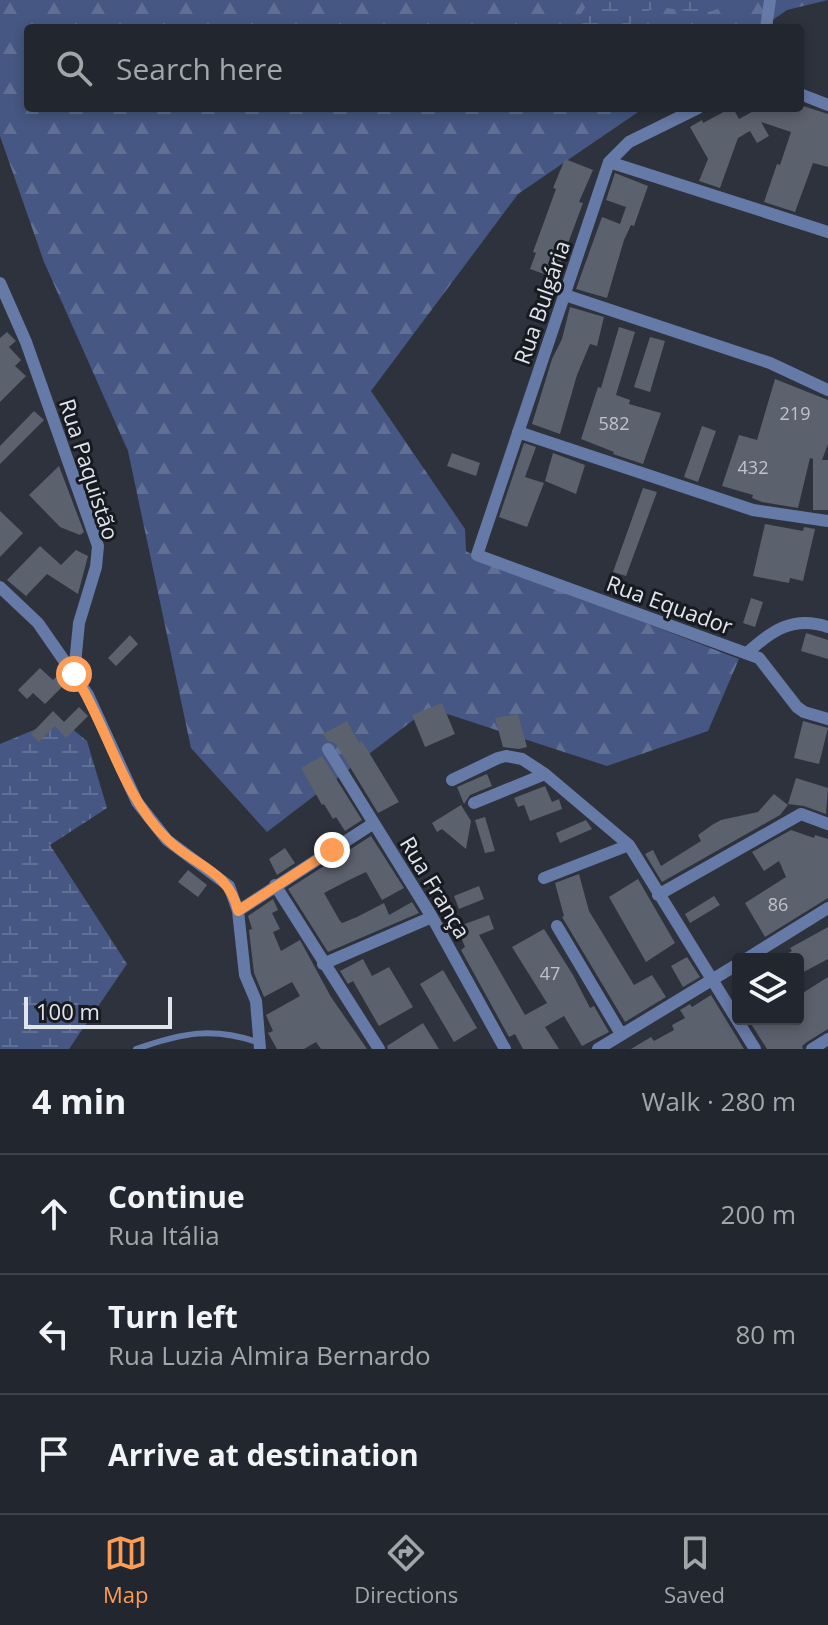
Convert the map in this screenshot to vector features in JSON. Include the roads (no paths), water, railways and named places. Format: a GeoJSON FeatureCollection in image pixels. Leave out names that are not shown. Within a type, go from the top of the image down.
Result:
{"type":"FeatureCollection","features":[{"type":"Feature","properties":{"kind":"street"},"geometry":{"type":"LineString","coordinates":[[767,24],[770,0]]}},
{"type":"Feature","properties":{"kind":"street"},"geometry":{"type":"LineString","coordinates":[[804,96],[828,105]]}},
{"type":"Feature","properties":{"kind":"street"},"geometry":{"type":"LineString","coordinates":[[690,112],[629,142],[609,162],[828,232]]}},
{"type":"Feature","properties":{"kind":"street","name":"Rua Bulgária"},"geometry":{"type":"LineString","coordinates":[[477,555],[609,162]]}},
{"type":"Feature","properties":{"kind":"street","name":"Rua Paquistão"},"geometry":{"type":"LineString","coordinates":[[0,283],[26,342],[98,546],[96,567],[79,623],[74,674]]}},
{"type":"Feature","properties":{"kind":"street"},"geometry":{"type":"LineString","coordinates":[[565,295],[770,363],[828,390]]}},
{"type":"Feature","properties":{"kind":"street"},"geometry":{"type":"LineString","coordinates":[[518,432],[753,510],[828,521]]}},
{"type":"Feature","properties":{"kind":"street","name":"Rua Equador"},"geometry":{"type":"LineString","coordinates":[[477,555],[747,653],[766,663],[797,707],[828,719]]}},
{"type":"Feature","properties":{"kind":"street"},"geometry":{"type":"LineString","coordinates":[[0,587],[38,623],[88,695],[137,802],[167,840],[229,886],[238,911],[245,975],[260,1019],[260,1046]]}},
{"type":"Feature","properties":{"kind":"street"},"geometry":{"type":"LineString","coordinates":[[747,653],[772,631],[795,624],[817,623],[828,627]]}},
{"type":"Feature","properties":{"kind":"street","name":"Rua França"},"geometry":{"type":"LineString","coordinates":[[328,749],[432,917],[505,1049]]}},
{"type":"Feature","properties":{"kind":"street"},"geometry":{"type":"LineString","coordinates":[[452,780],[506,756],[522,759],[545,774],[629,845],[755,1049]]}},
{"type":"Feature","properties":{"kind":"street"},"geometry":{"type":"LineString","coordinates":[[474,803],[545,774]]}},
{"type":"Feature","properties":{"kind":"street"},"geometry":{"type":"LineString","coordinates":[[658,895],[801,814],[828,824]]}},
{"type":"Feature","properties":{"kind":"street"},"geometry":{"type":"LineString","coordinates":[[238,911],[374,823]]}},
{"type":"Feature","properties":{"kind":"street"},"geometry":{"type":"LineString","coordinates":[[544,878],[629,845]]}},
{"type":"Feature","properties":{"kind":"street"},"geometry":{"type":"LineString","coordinates":[[275,885],[379,1049]]}},
{"type":"Feature","properties":{"kind":"street"},"geometry":{"type":"LineString","coordinates":[[756,953],[828,908]]}},
{"type":"Feature","properties":{"kind":"street"},"geometry":{"type":"LineString","coordinates":[[323,964],[432,917]]}},
{"type":"Feature","properties":{"kind":"street"},"geometry":{"type":"LineString","coordinates":[[557,926],[621,1034]]}},
{"type":"Feature","properties":{"kind":"street"},"geometry":{"type":"LineString","coordinates":[[598,1049],[732,968]]}},
{"type":"Feature","properties":{"kind":"street"},"geometry":{"type":"LineString","coordinates":[[815,1048],[828,1039]]}},
{"type":"Feature","properties":{"kind":"lane"},"geometry":{"type":"LineString","coordinates":[[136,1049],[177,1035],[232,1033],[260,1046]]}}]}
